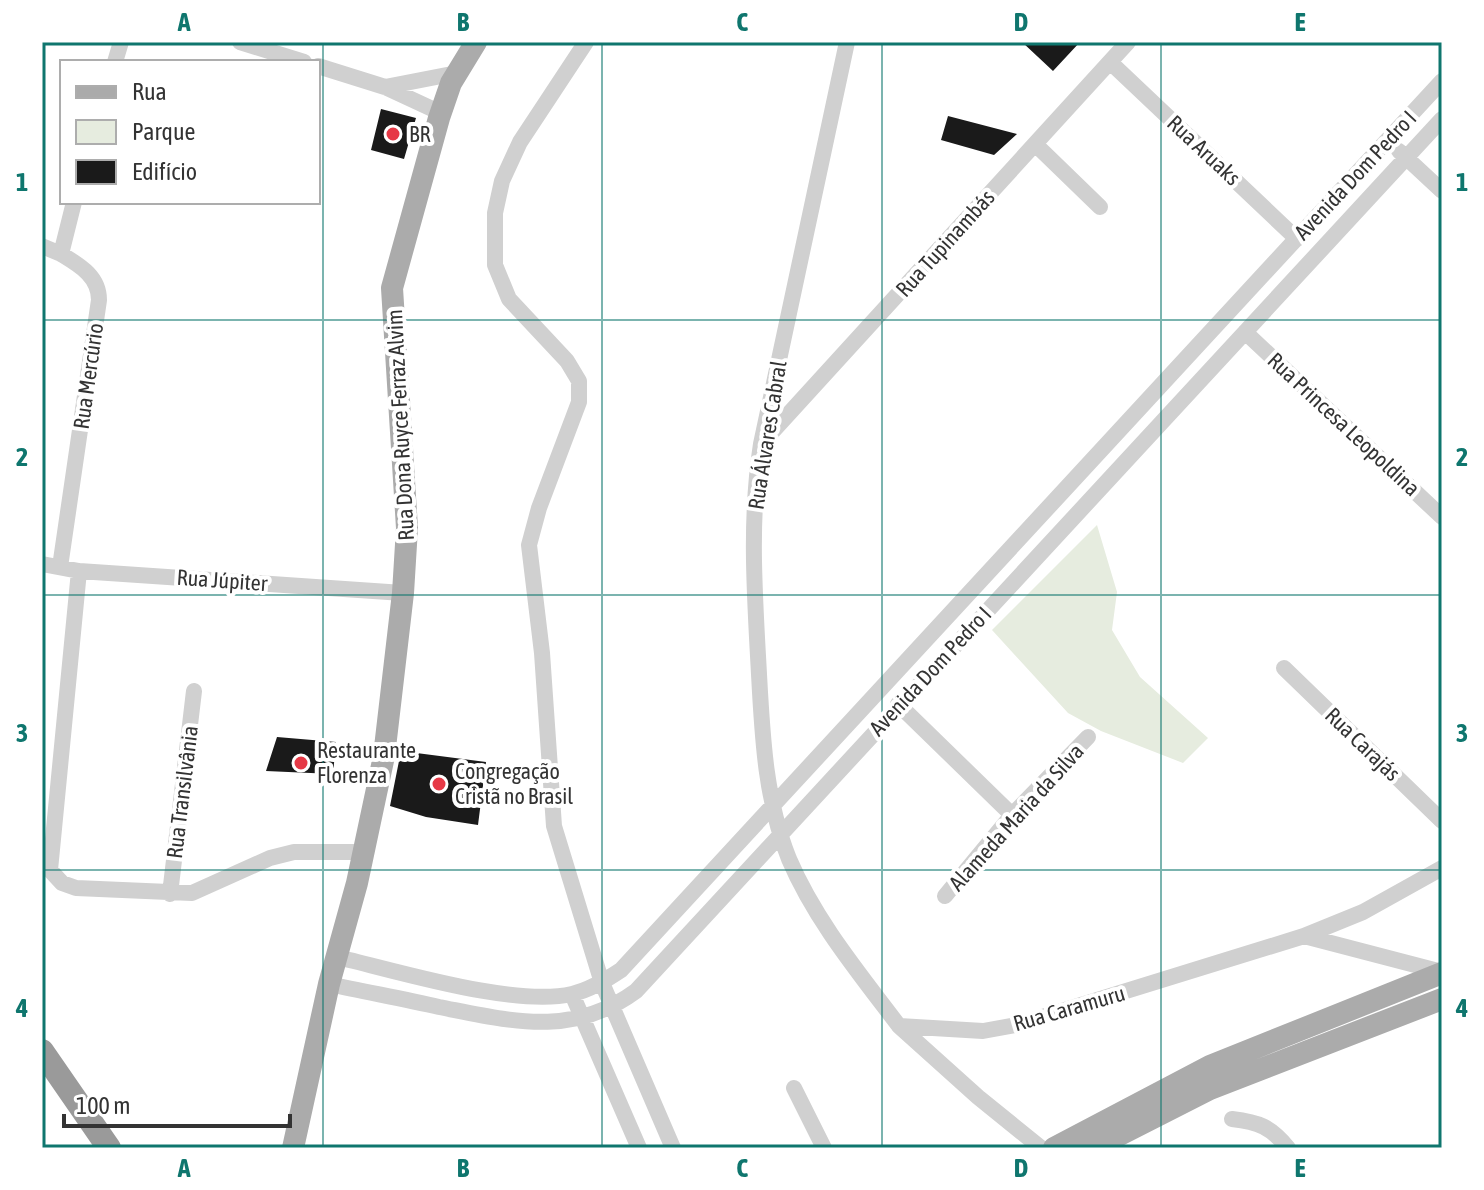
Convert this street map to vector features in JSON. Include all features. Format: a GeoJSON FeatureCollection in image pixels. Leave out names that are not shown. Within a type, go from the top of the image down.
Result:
{"type":"FeatureCollection","features":[{"type":"Feature","properties":{"kind":"highway"},"geometry":{"type":"LineString","coordinates":[[42,1051],[109,1148]]}},
{"type":"Feature","properties":{"kind":"main road","name":"Rua Dona Ruyce Ferraz Alvim"},"geometry":{"type":"LineString","coordinates":[[293,1148],[384,756],[403,593],[407,528],[392,288],[441,113],[457,73],[476,42]]}},
{"type":"Feature","properties":{"kind":"main road"},"geometry":{"type":"LineString","coordinates":[[1054,1148],[1222,1060],[1442,972]]}},
{"type":"Feature","properties":{"kind":"main road"},"geometry":{"type":"LineString","coordinates":[[1094,1148],[1210,1089],[1442,999]]}},
{"type":"Feature","properties":{"kind":"street"},"geometry":{"type":"LineString","coordinates":[[240,42],[298,60]]}},
{"type":"Feature","properties":{"kind":"street"},"geometry":{"type":"LineString","coordinates":[[586,42],[520,142],[502,181],[495,213],[494,241],[497,272],[509,299],[575,371],[581,391],[529,545],[542,653],[554,826],[602,983],[673,1148]]}},
{"type":"Feature","properties":{"kind":"street","name":"Rua Álvares Cabral"},"geometry":{"type":"LineString","coordinates":[[780,834],[772,805],[764,750],[753,549],[753,492],[847,42]]}},
{"type":"Feature","properties":{"kind":"street","name":"Rua Tupinambás"},"geometry":{"type":"LineString","coordinates":[[761,444],[1128,42]]}},
{"type":"Feature","properties":{"kind":"street","name":"Rua Aruaks"},"geometry":{"type":"LineString","coordinates":[[1110,62],[1297,239]]}},
{"type":"Feature","properties":{"kind":"street"},"geometry":{"type":"LineString","coordinates":[[320,67],[385,87],[441,113]]}},
{"type":"Feature","properties":{"kind":"street"},"geometry":{"type":"LineString","coordinates":[[385,87],[457,73]]}},
{"type":"Feature","properties":{"kind":"street","name":"Avenida Dom Pedro I"},"geometry":{"type":"LineString","coordinates":[[337,957],[519,997],[572,994],[602,983],[621,970],[1442,81]]}},
{"type":"Feature","properties":{"kind":"street","name":"Avenida Dom Pedro I"},"geometry":{"type":"LineString","coordinates":[[329,984],[510,1021],[550,1023],[583,1018],[612,1008],[636,991],[898,704],[1442,119]]}},
{"type":"Feature","properties":{"kind":"street"},"geometry":{"type":"LineString","coordinates":[[1388,141],[1442,191]]}},
{"type":"Feature","properties":{"kind":"street"},"geometry":{"type":"LineString","coordinates":[[1035,144],[1100,207]]}},
{"type":"Feature","properties":{"kind":"street"},"geometry":{"type":"LineString","coordinates":[[42,246],[61,254],[74,204]]}},
{"type":"Feature","properties":{"kind":"street","name":"Rua Mercúrio"},"geometry":{"type":"LineString","coordinates":[[60,567],[99,291],[91,276],[61,254]]}},
{"type":"Feature","properties":{"kind":"street","name":"Rua Princesa Leopoldina"},"geometry":{"type":"LineString","coordinates":[[1245,332],[1442,517]]}},
{"type":"Feature","properties":{"kind":"street"},"geometry":{"type":"LineString","coordinates":[[1129,419],[1148,436]]}},
{"type":"Feature","properties":{"kind":"street","name":"Rua Júpiter"},"geometry":{"type":"LineString","coordinates":[[42,564],[79,571],[403,593]]}},
{"type":"Feature","properties":{"kind":"street"},"geometry":{"type":"LineString","coordinates":[[79,571],[50,870],[62,883],[76,888],[192,893],[270,858],[294,852],[362,852]]}},
{"type":"Feature","properties":{"kind":"street","name":"Rua Carajás"},"geometry":{"type":"LineString","coordinates":[[1284,668],[1442,821]]}},
{"type":"Feature","properties":{"kind":"street","name":"Rua Transilvânia"},"geometry":{"type":"LineString","coordinates":[[170,894],[194,691]]}},
{"type":"Feature","properties":{"kind":"street"},"geometry":{"type":"LineString","coordinates":[[898,704],[1012,815]]}},
{"type":"Feature","properties":{"kind":"street","name":"Alameda Maria da Silva"},"geometry":{"type":"LineString","coordinates":[[945,896],[1012,815],[1088,737]]}},
{"type":"Feature","properties":{"kind":"street"},"geometry":{"type":"LineString","coordinates":[[780,834],[819,915],[899,1026],[1041,1148]]}},
{"type":"Feature","properties":{"kind":"street","name":"Rua Caramuru"},"geometry":{"type":"LineString","coordinates":[[899,1026],[971,1031],[1016,1025],[1304,936],[1363,912],[1442,868]]}},
{"type":"Feature","properties":{"kind":"street"},"geometry":{"type":"LineString","coordinates":[[1304,936],[1442,972]]}},
{"type":"Feature","properties":{"kind":"street"},"geometry":{"type":"LineString","coordinates":[[572,994],[639,1148]]}},
{"type":"Feature","properties":{"kind":"street"},"geometry":{"type":"LineString","coordinates":[[794,1088],[824,1148]]}},
{"type":"Feature","properties":{"kind":"street"},"geometry":{"type":"LineString","coordinates":[[1232,1119],[1258,1122],[1275,1132],[1288,1148]]}},
{"type":"Feature","properties":{"kind":"green space"},"geometry":{"type":"Polygon","coordinates":[[[1097,525],[1117,592],[1112,630],[1140,677],[1208,738],[1183,763],[1101,731],[1068,713],[992,630],[1097,525]]]}},
{"type":"Feature","properties":{"kind":"building"},"geometry":{"type":"Polygon","coordinates":[[[1022,42],[1080,42],[1053,71],[1022,42]]]}},
{"type":"Feature","properties":{"kind":"building","name":"BR"},"geometry":{"type":"Polygon","coordinates":[[[381,109],[416,118],[404,159],[371,150],[381,109]]]}},
{"type":"Feature","properties":{"kind":"building"},"geometry":{"type":"Polygon","coordinates":[[[948,116],[1017,134],[994,155],[941,140],[948,116]]]}},
{"type":"Feature","properties":{"kind":"building","name":"Restaurante Florenza"},"geometry":{"type":"Polygon","coordinates":[[[277,737],[336,742],[333,774],[266,771],[277,737]]]}},
{"type":"Feature","properties":{"kind":"building","name":"Congregação Cristã no Brasil"},"geometry":{"type":"Polygon","coordinates":[[[401,751],[486,762],[478,825],[426,817],[390,806],[401,751]]]}},
{"type":"Feature","properties":{"kind":"place","name":"BR"},"geometry":{"type":"Point","coordinates":[393,134]}},
{"type":"Feature","properties":{"kind":"place","name":"Restaurante Florenza"},"geometry":{"type":"Point","coordinates":[301,763]}},
{"type":"Feature","properties":{"kind":"place","name":"Congregação Cristã no Brasil"},"geometry":{"type":"Point","coordinates":[439,784]}}]}
